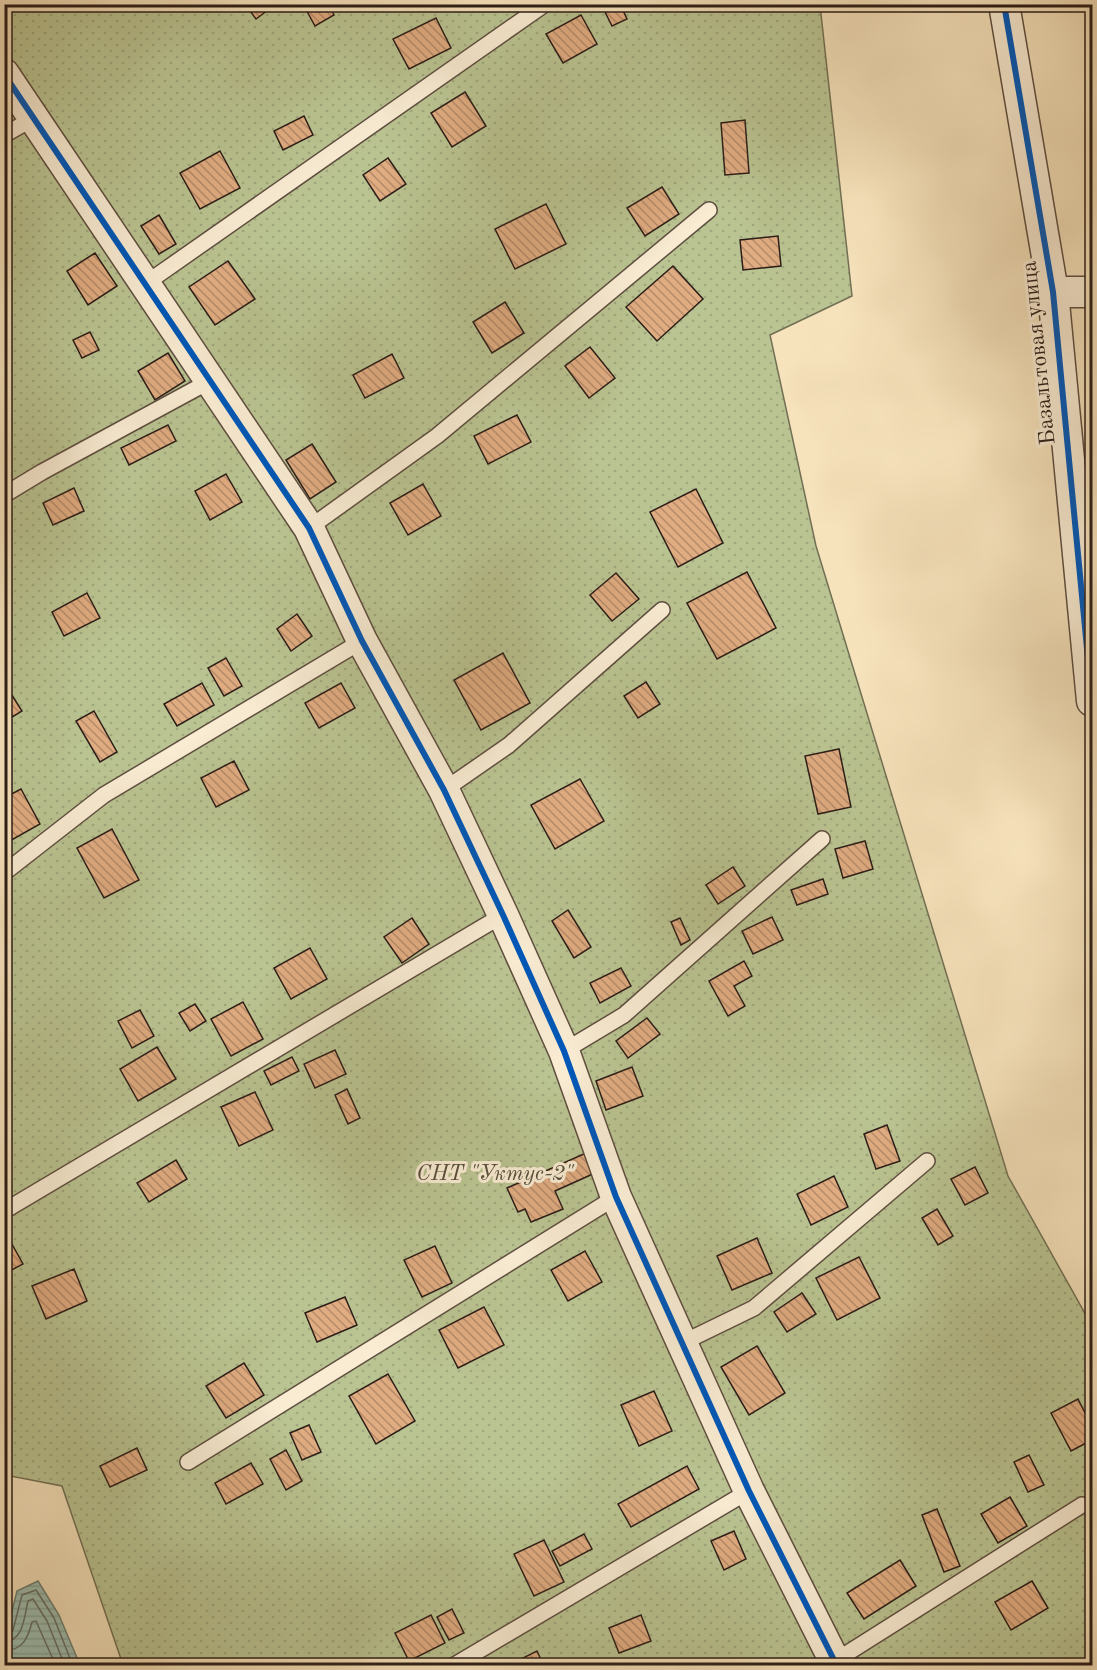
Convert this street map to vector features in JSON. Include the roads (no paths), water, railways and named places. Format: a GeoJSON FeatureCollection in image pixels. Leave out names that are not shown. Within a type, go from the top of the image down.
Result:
{"type":"FeatureCollection","features":[{"type":"Feature","properties":{"kind":"street","name":"Базальтовая улица"},"geometry":{"type":"LineString","coordinates":[[1004,4],[1053,292],[1092,701]]}},
{"type":"Feature","properties":{"kind":"street"},"geometry":{"type":"LineString","coordinates":[[4,75],[309,528],[362,641],[444,790],[503,915],[564,1051],[616,1197],[749,1491],[836,1663]]}},
{"type":"Feature","properties":{"kind":"street"},"geometry":{"type":"LineString","coordinates":[[1053,292],[1092,292]]}},
{"type":"Feature","properties":{"kind":"lane"},"geometry":{"type":"LineString","coordinates":[[145,284],[545,4]]}},
{"type":"Feature","properties":{"kind":"lane"},"geometry":{"type":"LineString","coordinates":[[4,135],[34,118]]}},
{"type":"Feature","properties":{"kind":"lane"},"geometry":{"type":"LineString","coordinates":[[309,528],[437,436],[709,210]]}},
{"type":"Feature","properties":{"kind":"lane"},"geometry":{"type":"LineString","coordinates":[[4,495],[210,381]]}},
{"type":"Feature","properties":{"kind":"lane"},"geometry":{"type":"LineString","coordinates":[[444,790],[509,745],[662,610]]}},
{"type":"Feature","properties":{"kind":"lane"},"geometry":{"type":"LineString","coordinates":[[4,873],[104,795],[362,641]]}},
{"type":"Feature","properties":{"kind":"lane"},"geometry":{"type":"LineString","coordinates":[[564,1051],[624,1015],[822,839]]}},
{"type":"Feature","properties":{"kind":"lane"},"geometry":{"type":"LineString","coordinates":[[4,1211],[503,915]]}},
{"type":"Feature","properties":{"kind":"lane"},"geometry":{"type":"LineString","coordinates":[[682,1343],[754,1308],[927,1161]]}},
{"type":"Feature","properties":{"kind":"lane"},"geometry":{"type":"LineString","coordinates":[[188,1462],[616,1197]]}},
{"type":"Feature","properties":{"kind":"lane"},"geometry":{"type":"LineString","coordinates":[[453,1665],[749,1491]]}},
{"type":"Feature","properties":{"kind":"lane"},"geometry":{"type":"LineString","coordinates":[[836,1663],[1083,1505]]}},
{"type":"Feature","properties":{"kind":"water"},"geometry":{"type":"Polygon","coordinates":[[[38,1581],[59,1615],[80,1665],[5,1665],[5,1639],[17,1591],[38,1581]]]}},
{"type":"Feature","properties":{"kind":"park label","name":"СНТ \"Уктус-2\""},"geometry":{"type":"Point","coordinates":[495,1174]}}]}
